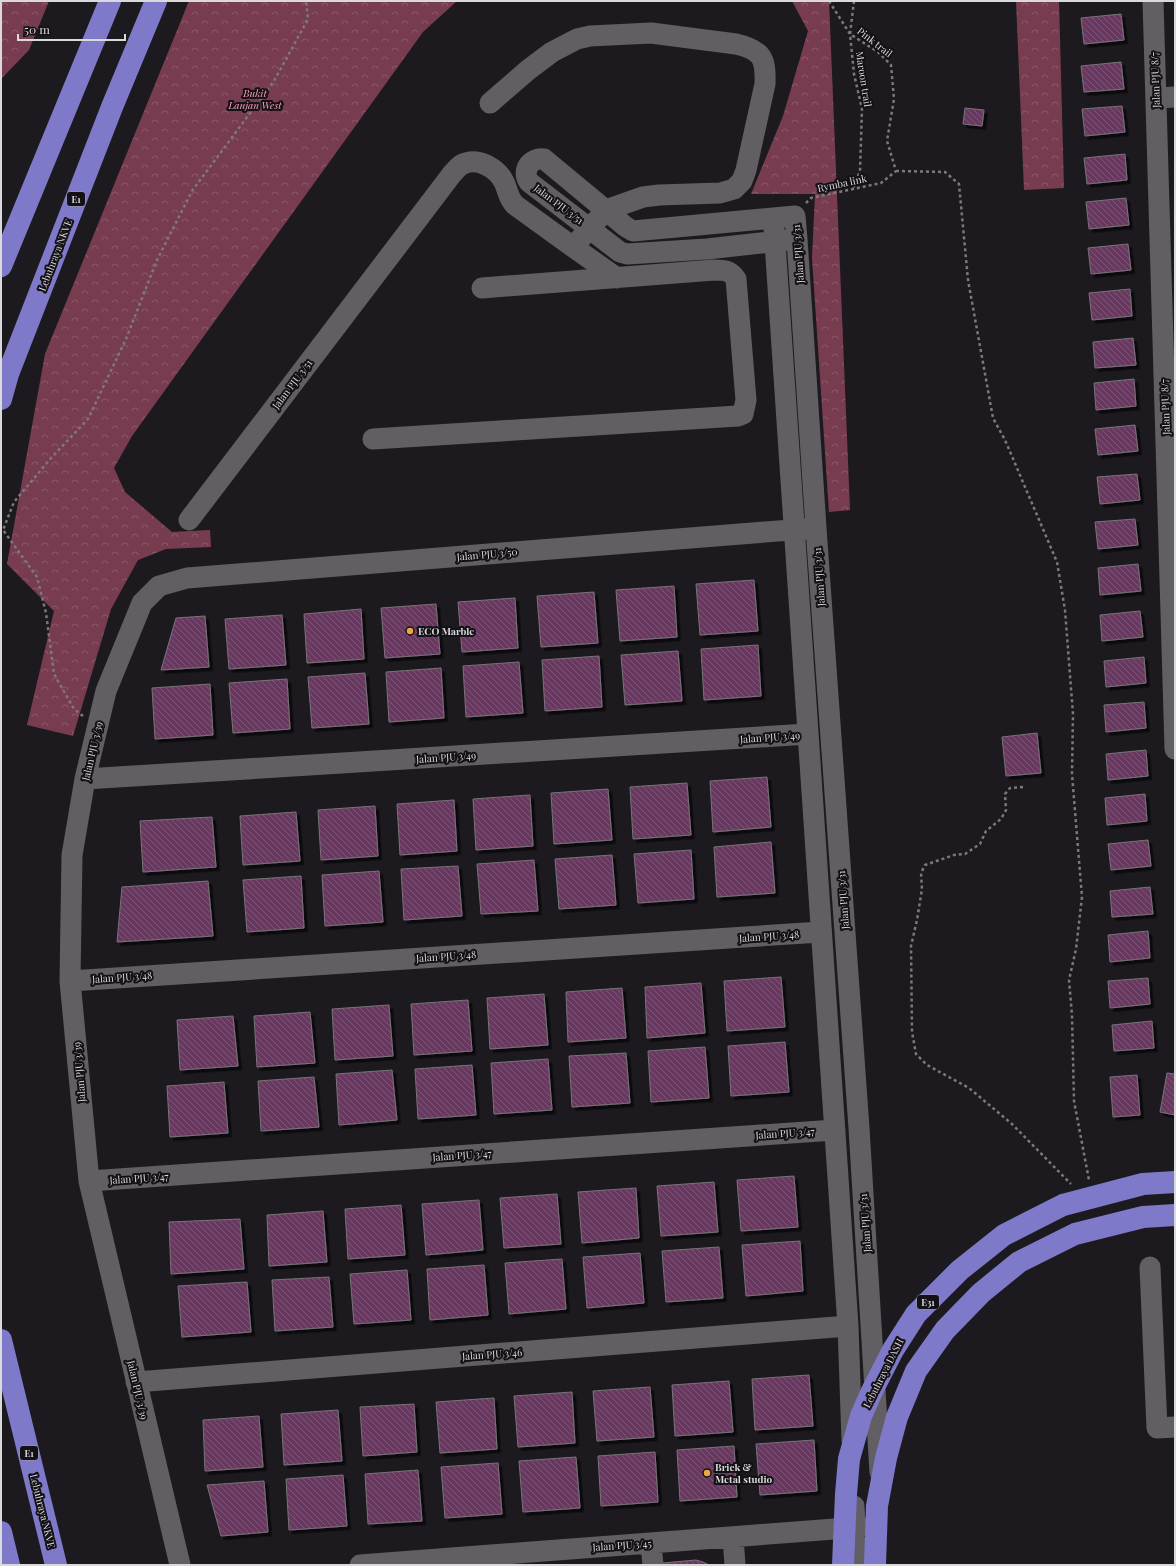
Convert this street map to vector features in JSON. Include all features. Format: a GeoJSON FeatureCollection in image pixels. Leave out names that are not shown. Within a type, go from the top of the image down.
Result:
{"type":"FeatureCollection","features":[{"type":"Feature","properties":{"kind":"highway"},"geometry":{"type":"LineString","coordinates":[[1,266],[110,1]]}},
{"type":"Feature","properties":{"kind":"highway","name":"Lebuhraya NKVE"},"geometry":{"type":"LineString","coordinates":[[1,399],[8,374],[156,1]]}},
{"type":"Feature","properties":{"kind":"highway","name":"Lebuhraya DASH"},"geometry":{"type":"LineString","coordinates":[[843,1565],[846,1494],[850,1459],[862,1416],[872,1391],[893,1350],[916,1314],[960,1270],[1004,1235],[1063,1205],[1143,1184],[1175,1182]]}},
{"type":"Feature","properties":{"kind":"highway"},"geometry":{"type":"LineString","coordinates":[[875,1565],[877,1506],[886,1458],[897,1417],[916,1371],[945,1330],[981,1293],[1019,1262],[1075,1234],[1143,1217],[1175,1215]]}},
{"type":"Feature","properties":{"kind":"highway","name":"Lebuhraya NKVE"},"geometry":{"type":"LineString","coordinates":[[1,1340],[56,1565]]}},
{"type":"Feature","properties":{"kind":"highway"},"geometry":{"type":"LineString","coordinates":[[1,1532],[9,1565]]}},
{"type":"Feature","properties":{"kind":"street","name":"Jalan PJU 8/7"},"geometry":{"type":"LineString","coordinates":[[1153,1],[1165,98],[1175,749]]}},
{"type":"Feature","properties":{"kind":"street"},"geometry":{"type":"LineString","coordinates":[[490,104],[528,70],[552,52],[577,39],[590,36],[651,33],[736,44],[750,47],[760,54],[766,72],[765,84],[746,170],[742,181],[734,189],[720,193],[642,197],[606,210],[573,247],[617,278]]}},
{"type":"Feature","properties":{"kind":"street","name":"Jalan PJU 3/51"},"geometry":{"type":"LineString","coordinates":[[773,218],[633,230],[626,227],[544,159],[534,160],[529,164],[526,173],[529,182],[620,252],[627,254],[707,249],[797,240]]}},
{"type":"Feature","properties":{"kind":"street","name":"Jalan PJU 3/51"},"geometry":{"type":"LineString","coordinates":[[189,520],[452,174],[461,165],[474,162],[494,169],[504,183],[510,201],[573,247]]}},
{"type":"Feature","properties":{"kind":"street","name":"Jalan PJU 3/31"},"geometry":{"type":"LineString","coordinates":[[773,218],[795,216],[858,1120],[886,1565]]}},
{"type":"Feature","properties":{"kind":"street"},"geometry":{"type":"LineString","coordinates":[[773,218],[848,1326],[857,1565]]}},
{"type":"Feature","properties":{"kind":"street"},"geometry":{"type":"LineString","coordinates":[[373,439],[738,416],[744,414],[746,400],[736,279],[731,272],[714,270],[482,288]]}},
{"type":"Feature","properties":{"kind":"street","name":"Jalan PJU 3/50"},"geometry":{"type":"LineString","coordinates":[[159,586],[187,578],[816,528]]}},
{"type":"Feature","properties":{"kind":"street","name":"Jalan PJU 3/39"},"geometry":{"type":"LineString","coordinates":[[159,586],[142,603],[106,691],[85,779],[72,855],[70,981],[89,1181],[180,1565]]}},
{"type":"Feature","properties":{"kind":"street","name":"Jalan PJU 3/49"},"geometry":{"type":"LineString","coordinates":[[85,779],[808,734]]}},
{"type":"Feature","properties":{"kind":"street","name":"Jalan PJU 3/48"},"geometry":{"type":"LineString","coordinates":[[70,981],[821,932]]}},
{"type":"Feature","properties":{"kind":"street","name":"Jalan PJU 3/47"},"geometry":{"type":"LineString","coordinates":[[89,1181],[834,1130]]}},
{"type":"Feature","properties":{"kind":"street"},"geometry":{"type":"LineString","coordinates":[[1107,1218],[1175,1209]]}},
{"type":"Feature","properties":{"kind":"street"},"geometry":{"type":"LineString","coordinates":[[1150,1267],[1157,1428],[1175,1427]]}},
{"type":"Feature","properties":{"kind":"street","name":"Jalan PJU 3/46"},"geometry":{"type":"LineString","coordinates":[[136,1382],[848,1326]]}},
{"type":"Feature","properties":{"kind":"street","name":"Jalan PJU 3/45"},"geometry":{"type":"LineString","coordinates":[[360,1565],[562,1557],[651,1543],[884,1525]]}},
{"type":"Feature","properties":{"kind":"street"},"geometry":{"type":"LineString","coordinates":[[733,1537],[735,1565]]}},
{"type":"Feature","properties":{"kind":"street"},"geometry":{"type":"LineString","coordinates":[[651,1543],[653,1565]]}},
{"type":"Feature","properties":{"kind":"path"},"geometry":{"type":"LineString","coordinates":[[97,727],[74,709],[54,674],[46,613],[37,577],[3,530],[14,502],[51,458],[88,419],[126,339],[157,260],[192,191],[274,81],[308,19],[306,1]]}},
{"type":"Feature","properties":{"kind":"path","name":"Maroon trail"},"geometry":{"type":"LineString","coordinates":[[829,1],[850,34],[854,74],[862,109],[860,171],[853,189]]}},
{"type":"Feature","properties":{"kind":"path","name":"Pink trail"},"geometry":{"type":"LineString","coordinates":[[854,1],[850,34],[878,52],[891,65],[894,99],[887,141],[896,171]]}},
{"type":"Feature","properties":{"kind":"path"},"geometry":{"type":"LineString","coordinates":[[896,171],[945,172],[959,184],[968,280],[993,418],[1005,440],[1057,562],[1065,610],[1073,714],[1072,774],[1082,897],[1076,949],[1069,980],[1072,1015],[1074,1101],[1090,1185]]}},
{"type":"Feature","properties":{"kind":"path","name":"Rymba link"},"geometry":{"type":"LineString","coordinates":[[795,216],[811,198],[881,183],[896,171]]}},
{"type":"Feature","properties":{"kind":"path"},"geometry":{"type":"LineString","coordinates":[[1023,787],[1010,788],[1005,794],[1006,810],[1001,820],[986,831],[980,844],[965,854],[954,854],[925,865],[921,874],[922,889],[911,946],[912,1032],[916,1054],[927,1065],[969,1088],[1012,1124],[1072,1185]]}},
{"type":"Feature","properties":{"kind":"green space"},"geometry":{"type":"Polygon","coordinates":[[[1,1],[49,1],[29,50],[1,79],[1,1]]]}},
{"type":"Feature","properties":{"kind":"green space","name":"Bukit Lanjan West"},"geometry":{"type":"Polygon","coordinates":[[[189,1],[457,1],[423,32],[132,436],[114,468],[125,492],[172,532],[210,530],[211,547],[166,549],[138,560],[111,609],[73,736],[27,725],[54,611],[7,564],[45,354],[189,1]]]}},
{"type":"Feature","properties":{"kind":"green space"},"geometry":{"type":"Polygon","coordinates":[[[792,1],[829,1],[850,510],[829,512],[812,258],[815,194],[751,194],[783,116],[808,31],[792,1]]]}},
{"type":"Feature","properties":{"kind":"green space"},"geometry":{"type":"Polygon","coordinates":[[[1016,1],[1059,1],[1064,188],[1024,190],[1016,1]]]}},
{"type":"Feature","properties":{"kind":"building"},"geometry":{"type":"Polygon","coordinates":[[[1121,14],[1124,40],[1084,44],[1081,18],[1121,14]]]}},
{"type":"Feature","properties":{"kind":"building"},"geometry":{"type":"Polygon","coordinates":[[[1121,62],[1124,89],[1084,92],[1081,66],[1121,62]]]}},
{"type":"Feature","properties":{"kind":"building"},"geometry":{"type":"Polygon","coordinates":[[[1122,106],[1125,132],[1085,136],[1082,109],[1122,106]]]}},
{"type":"Feature","properties":{"kind":"building"},"geometry":{"type":"Polygon","coordinates":[[[965,108],[984,110],[982,126],[963,124],[965,108]]]}},
{"type":"Feature","properties":{"kind":"building"},"geometry":{"type":"Polygon","coordinates":[[[1125,154],[1127,180],[1087,184],[1084,158],[1125,154]]]}},
{"type":"Feature","properties":{"kind":"building"},"geometry":{"type":"Polygon","coordinates":[[[1126,198],[1129,225],[1089,229],[1086,202],[1126,198]]]}},
{"type":"Feature","properties":{"kind":"building"},"geometry":{"type":"Polygon","coordinates":[[[1128,244],[1131,270],[1091,274],[1088,248],[1128,244]]]}},
{"type":"Feature","properties":{"kind":"building"},"geometry":{"type":"Polygon","coordinates":[[[1130,289],[1132,316],[1092,320],[1089,293],[1130,289]]]}},
{"type":"Feature","properties":{"kind":"building"},"geometry":{"type":"Polygon","coordinates":[[[1133,338],[1136,365],[1095,368],[1093,342],[1133,338]]]}},
{"type":"Feature","properties":{"kind":"building"},"geometry":{"type":"Polygon","coordinates":[[[1134,379],[1136,406],[1096,410],[1094,383],[1134,379]]]}},
{"type":"Feature","properties":{"kind":"building"},"geometry":{"type":"Polygon","coordinates":[[[1135,425],[1138,451],[1098,455],[1095,429],[1135,425]]]}},
{"type":"Feature","properties":{"kind":"building"},"geometry":{"type":"Polygon","coordinates":[[[1137,474],[1140,500],[1100,504],[1097,477],[1137,474]]]}},
{"type":"Feature","properties":{"kind":"building"},"geometry":{"type":"Polygon","coordinates":[[[1135,519],[1138,545],[1098,549],[1095,522],[1135,519]]]}},
{"type":"Feature","properties":{"kind":"building"},"geometry":{"type":"Polygon","coordinates":[[[1138,564],[1141,591],[1100,595],[1098,568],[1138,564]]]}},
{"type":"Feature","properties":{"kind":"building"},"geometry":{"type":"Polygon","coordinates":[[[754,580],[758,631],[700,635],[696,584],[754,580]]]}},
{"type":"Feature","properties":{"kind":"building"},"geometry":{"type":"Polygon","coordinates":[[[674,586],[677,637],[620,641],[616,590],[674,586]]]}},
{"type":"Feature","properties":{"kind":"building"},"geometry":{"type":"Polygon","coordinates":[[[594,592],[598,643],[541,647],[537,596],[594,592]]]}},
{"type":"Feature","properties":{"kind":"building"},"geometry":{"type":"Polygon","coordinates":[[[515,598],[518,648],[462,652],[458,602],[515,598]]]}},
{"type":"Feature","properties":{"kind":"building","name":"ECO Marble"},"geometry":{"type":"Polygon","coordinates":[[[436,604],[440,654],[385,658],[381,608],[436,604]]]}},
{"type":"Feature","properties":{"kind":"building"},"geometry":{"type":"Polygon","coordinates":[[[361,609],[364,659],[307,663],[304,614],[361,609]]]}},
{"type":"Feature","properties":{"kind":"building"},"geometry":{"type":"Polygon","coordinates":[[[1140,611],[1143,637],[1102,641],[1100,615],[1140,611]]]}},
{"type":"Feature","properties":{"kind":"building"},"geometry":{"type":"Polygon","coordinates":[[[282,615],[286,665],[229,669],[225,619],[282,615]]]}},
{"type":"Feature","properties":{"kind":"building"},"geometry":{"type":"Polygon","coordinates":[[[205,616],[209,667],[161,670],[176,618],[205,616]]]}},
{"type":"Feature","properties":{"kind":"building"},"geometry":{"type":"Polygon","coordinates":[[[758,645],[761,696],[704,700],[701,649],[758,645]]]}},
{"type":"Feature","properties":{"kind":"building"},"geometry":{"type":"Polygon","coordinates":[[[678,651],[682,701],[625,705],[621,655],[678,651]]]}},
{"type":"Feature","properties":{"kind":"building"},"geometry":{"type":"Polygon","coordinates":[[[599,656],[602,707],[545,711],[542,660],[599,656]]]}},
{"type":"Feature","properties":{"kind":"building"},"geometry":{"type":"Polygon","coordinates":[[[1144,657],[1146,683],[1106,687],[1104,661],[1144,657]]]}},
{"type":"Feature","properties":{"kind":"building"},"geometry":{"type":"Polygon","coordinates":[[[519,662],[523,713],[466,717],[463,666],[519,662]]]}},
{"type":"Feature","properties":{"kind":"building"},"geometry":{"type":"Polygon","coordinates":[[[441,668],[444,718],[389,722],[386,672],[441,668]]]}},
{"type":"Feature","properties":{"kind":"building"},"geometry":{"type":"Polygon","coordinates":[[[365,673],[369,724],[312,728],[308,677],[365,673]]]}},
{"type":"Feature","properties":{"kind":"building"},"geometry":{"type":"Polygon","coordinates":[[[287,679],[290,729],[233,733],[229,683],[287,679]]]}},
{"type":"Feature","properties":{"kind":"building"},"geometry":{"type":"Polygon","coordinates":[[[210,684],[213,735],[155,739],[152,688],[210,684]]]}},
{"type":"Feature","properties":{"kind":"building"},"geometry":{"type":"Polygon","coordinates":[[[1144,702],[1146,728],[1106,732],[1104,705],[1144,702]]]}},
{"type":"Feature","properties":{"kind":"building"},"geometry":{"type":"Polygon","coordinates":[[[1037,733],[1041,773],[1006,776],[1002,737],[1037,733]]]}},
{"type":"Feature","properties":{"kind":"building"},"geometry":{"type":"Polygon","coordinates":[[[1146,750],[1148,776],[1108,780],[1106,754],[1146,750]]]}},
{"type":"Feature","properties":{"kind":"building"},"geometry":{"type":"Polygon","coordinates":[[[767,777],[771,827],[713,832],[710,781],[767,777]]]}},
{"type":"Feature","properties":{"kind":"building"},"geometry":{"type":"Polygon","coordinates":[[[687,783],[691,835],[633,839],[630,787],[687,783]]]}},
{"type":"Feature","properties":{"kind":"building"},"geometry":{"type":"Polygon","coordinates":[[[608,789],[612,840],[554,844],[551,793],[608,789]]]}},
{"type":"Feature","properties":{"kind":"building"},"geometry":{"type":"Polygon","coordinates":[[[1145,794],[1147,821],[1107,825],[1105,798],[1145,794]]]}},
{"type":"Feature","properties":{"kind":"building"},"geometry":{"type":"Polygon","coordinates":[[[530,795],[533,846],[476,850],[473,799],[530,795]]]}},
{"type":"Feature","properties":{"kind":"building"},"geometry":{"type":"Polygon","coordinates":[[[454,800],[457,851],[400,855],[397,804],[454,800]]]}},
{"type":"Feature","properties":{"kind":"building"},"geometry":{"type":"Polygon","coordinates":[[[375,806],[378,856],[321,860],[318,810],[375,806]]]}},
{"type":"Feature","properties":{"kind":"building"},"geometry":{"type":"Polygon","coordinates":[[[296,812],[300,861],[243,865],[240,816],[296,812]]]}},
{"type":"Feature","properties":{"kind":"building"},"geometry":{"type":"Polygon","coordinates":[[[212,817],[216,867],[143,872],[140,821],[212,817]]]}},
{"type":"Feature","properties":{"kind":"building"},"geometry":{"type":"Polygon","coordinates":[[[1148,840],[1151,866],[1111,870],[1108,844],[1148,840]]]}},
{"type":"Feature","properties":{"kind":"building"},"geometry":{"type":"Polygon","coordinates":[[[771,842],[775,893],[717,897],[714,847],[771,842]]]}},
{"type":"Feature","properties":{"kind":"building"},"geometry":{"type":"Polygon","coordinates":[[[691,850],[694,899],[638,903],[634,854],[691,850]]]}},
{"type":"Feature","properties":{"kind":"building"},"geometry":{"type":"Polygon","coordinates":[[[612,855],[616,905],[559,909],[555,859],[612,855]]]}},
{"type":"Feature","properties":{"kind":"building"},"geometry":{"type":"Polygon","coordinates":[[[534,860],[538,911],[481,914],[477,864],[534,860]]]}},
{"type":"Feature","properties":{"kind":"building"},"geometry":{"type":"Polygon","coordinates":[[[458,866],[462,916],[404,920],[401,869],[458,866]]]}},
{"type":"Feature","properties":{"kind":"building"},"geometry":{"type":"Polygon","coordinates":[[[379,871],[383,922],[325,926],[322,875],[379,871]]]}},
{"type":"Feature","properties":{"kind":"building"},"geometry":{"type":"Polygon","coordinates":[[[301,876],[304,928],[247,932],[243,880],[301,876]]]}},
{"type":"Feature","properties":{"kind":"building"},"geometry":{"type":"Polygon","coordinates":[[[208,881],[213,936],[117,942],[122,887],[208,881]]]}},
{"type":"Feature","properties":{"kind":"building"},"geometry":{"type":"Polygon","coordinates":[[[1150,887],[1153,914],[1112,917],[1110,891],[1150,887]]]}},
{"type":"Feature","properties":{"kind":"building"},"geometry":{"type":"Polygon","coordinates":[[[1148,931],[1150,958],[1110,962],[1108,935],[1148,931]]]}},
{"type":"Feature","properties":{"kind":"building"},"geometry":{"type":"Polygon","coordinates":[[[781,977],[785,1027],[727,1031],[724,981],[781,977]]]}},
{"type":"Feature","properties":{"kind":"building"},"geometry":{"type":"Polygon","coordinates":[[[1148,978],[1150,1004],[1110,1008],[1108,981],[1148,978]]]}},
{"type":"Feature","properties":{"kind":"building"},"geometry":{"type":"Polygon","coordinates":[[[701,983],[705,1033],[647,1038],[645,987],[701,983]]]}},
{"type":"Feature","properties":{"kind":"building"},"geometry":{"type":"Polygon","coordinates":[[[622,988],[626,1038],[568,1042],[566,992],[622,988]]]}},
{"type":"Feature","properties":{"kind":"building"},"geometry":{"type":"Polygon","coordinates":[[[544,994],[548,1045],[490,1049],[487,998],[544,994]]]}},
{"type":"Feature","properties":{"kind":"building"},"geometry":{"type":"Polygon","coordinates":[[[468,1000],[472,1051],[414,1055],[411,1004],[468,1000]]]}},
{"type":"Feature","properties":{"kind":"building"},"geometry":{"type":"Polygon","coordinates":[[[389,1005],[393,1056],[335,1060],[332,1009],[389,1005]]]}},
{"type":"Feature","properties":{"kind":"building"},"geometry":{"type":"Polygon","coordinates":[[[310,1012],[315,1063],[257,1067],[254,1016],[310,1012]]]}},
{"type":"Feature","properties":{"kind":"building"},"geometry":{"type":"Polygon","coordinates":[[[233,1016],[238,1066],[180,1070],[177,1020],[233,1016]]]}},
{"type":"Feature","properties":{"kind":"building"},"geometry":{"type":"Polygon","coordinates":[[[1152,1021],[1154,1048],[1114,1051],[1112,1025],[1152,1021]]]}},
{"type":"Feature","properties":{"kind":"building"},"geometry":{"type":"Polygon","coordinates":[[[785,1042],[789,1092],[731,1096],[728,1046],[785,1042]]]}},
{"type":"Feature","properties":{"kind":"building"},"geometry":{"type":"Polygon","coordinates":[[[705,1047],[709,1098],[651,1102],[648,1051],[705,1047]]]}},
{"type":"Feature","properties":{"kind":"building"},"geometry":{"type":"Polygon","coordinates":[[[626,1053],[630,1103],[572,1107],[569,1056],[626,1053]]]}},
{"type":"Feature","properties":{"kind":"building"},"geometry":{"type":"Polygon","coordinates":[[[548,1059],[552,1110],[494,1114],[491,1063],[548,1059]]]}},
{"type":"Feature","properties":{"kind":"building"},"geometry":{"type":"Polygon","coordinates":[[[472,1065],[476,1115],[418,1119],[415,1069],[472,1065]]]}},
{"type":"Feature","properties":{"kind":"building"},"geometry":{"type":"Polygon","coordinates":[[[392,1070],[397,1120],[339,1125],[336,1074],[392,1070]]]}},
{"type":"Feature","properties":{"kind":"building"},"geometry":{"type":"Polygon","coordinates":[[[1167,1073],[1175,1074],[1175,1115],[1160,1112],[1167,1073]]]}},
{"type":"Feature","properties":{"kind":"building"},"geometry":{"type":"Polygon","coordinates":[[[1137,1075],[1140,1115],[1113,1117],[1110,1077],[1137,1075]]]}},
{"type":"Feature","properties":{"kind":"building"},"geometry":{"type":"Polygon","coordinates":[[[314,1077],[319,1127],[261,1131],[258,1081],[314,1077]]]}},
{"type":"Feature","properties":{"kind":"building"},"geometry":{"type":"Polygon","coordinates":[[[224,1082],[228,1133],[170,1137],[167,1086],[224,1082]]]}},
{"type":"Feature","properties":{"kind":"building"},"geometry":{"type":"Polygon","coordinates":[[[794,1176],[798,1227],[741,1231],[737,1180],[794,1176]]]}},
{"type":"Feature","properties":{"kind":"building"},"geometry":{"type":"Polygon","coordinates":[[[714,1182],[718,1232],[661,1236],[657,1186],[714,1182]]]}},
{"type":"Feature","properties":{"kind":"building"},"geometry":{"type":"Polygon","coordinates":[[[636,1188],[639,1238],[582,1243],[578,1192],[636,1188]]]}},
{"type":"Feature","properties":{"kind":"building"},"geometry":{"type":"Polygon","coordinates":[[[557,1194],[561,1244],[504,1248],[500,1198],[557,1194]]]}},
{"type":"Feature","properties":{"kind":"building"},"geometry":{"type":"Polygon","coordinates":[[[479,1200],[483,1250],[426,1255],[422,1204],[479,1200]]]}},
{"type":"Feature","properties":{"kind":"building"},"geometry":{"type":"Polygon","coordinates":[[[401,1205],[405,1255],[348,1259],[345,1209],[401,1205]]]}},
{"type":"Feature","properties":{"kind":"building"},"geometry":{"type":"Polygon","coordinates":[[[323,1211],[327,1262],[269,1266],[267,1215],[323,1211]]]}},
{"type":"Feature","properties":{"kind":"building"},"geometry":{"type":"Polygon","coordinates":[[[240,1219],[244,1269],[171,1274],[169,1222],[240,1219]]]}},
{"type":"Feature","properties":{"kind":"building"},"geometry":{"type":"Polygon","coordinates":[[[800,1241],[803,1291],[746,1296],[742,1245],[800,1241]]]}},
{"type":"Feature","properties":{"kind":"building"},"geometry":{"type":"Polygon","coordinates":[[[719,1247],[723,1298],[666,1302],[662,1251],[719,1247]]]}},
{"type":"Feature","properties":{"kind":"building"},"geometry":{"type":"Polygon","coordinates":[[[640,1253],[644,1303],[587,1308],[583,1257],[640,1253]]]}},
{"type":"Feature","properties":{"kind":"building"},"geometry":{"type":"Polygon","coordinates":[[[562,1259],[566,1309],[509,1314],[505,1263],[562,1259]]]}},
{"type":"Feature","properties":{"kind":"building"},"geometry":{"type":"Polygon","coordinates":[[[484,1265],[488,1315],[430,1320],[427,1269],[484,1265]]]}},
{"type":"Feature","properties":{"kind":"building"},"geometry":{"type":"Polygon","coordinates":[[[407,1270],[411,1320],[354,1324],[350,1274],[407,1270]]]}},
{"type":"Feature","properties":{"kind":"building"},"geometry":{"type":"Polygon","coordinates":[[[329,1277],[333,1327],[275,1331],[272,1280],[329,1277]]]}},
{"type":"Feature","properties":{"kind":"building"},"geometry":{"type":"Polygon","coordinates":[[[247,1282],[251,1332],[182,1337],[178,1286],[247,1282]]]}},
{"type":"Feature","properties":{"kind":"building"},"geometry":{"type":"Polygon","coordinates":[[[809,1375],[813,1426],[755,1430],[752,1379],[809,1375]]]}},
{"type":"Feature","properties":{"kind":"building"},"geometry":{"type":"Polygon","coordinates":[[[729,1381],[733,1432],[675,1436],[672,1385],[729,1381]]]}},
{"type":"Feature","properties":{"kind":"building"},"geometry":{"type":"Polygon","coordinates":[[[650,1387],[654,1437],[597,1441],[593,1391],[650,1387]]]}},
{"type":"Feature","properties":{"kind":"building"},"geometry":{"type":"Polygon","coordinates":[[[572,1392],[575,1443],[518,1447],[514,1396],[572,1392]]]}},
{"type":"Feature","properties":{"kind":"building"},"geometry":{"type":"Polygon","coordinates":[[[494,1398],[497,1449],[440,1453],[436,1402],[494,1398]]]}},
{"type":"Feature","properties":{"kind":"building"},"geometry":{"type":"Polygon","coordinates":[[[414,1404],[417,1452],[363,1456],[360,1407],[414,1404]]]}},
{"type":"Feature","properties":{"kind":"building"},"geometry":{"type":"Polygon","coordinates":[[[338,1410],[342,1461],[284,1465],[281,1414],[338,1410]]]}},
{"type":"Feature","properties":{"kind":"building"},"geometry":{"type":"Polygon","coordinates":[[[259,1416],[263,1467],[205,1471],[203,1420],[259,1416]]]}},
{"type":"Feature","properties":{"kind":"building"},"geometry":{"type":"Polygon","coordinates":[[[814,1440],[817,1491],[760,1495],[756,1444],[814,1440]]]}},
{"type":"Feature","properties":{"kind":"building","name":"Brick & Metal studio"},"geometry":{"type":"Polygon","coordinates":[[[734,1446],[737,1497],[680,1501],[677,1450],[734,1446]]]}},
{"type":"Feature","properties":{"kind":"building"},"geometry":{"type":"Polygon","coordinates":[[[655,1452],[658,1502],[601,1506],[598,1456],[655,1452]]]}},
{"type":"Feature","properties":{"kind":"building"},"geometry":{"type":"Polygon","coordinates":[[[576,1457],[580,1508],[523,1512],[519,1461],[576,1457]]]}},
{"type":"Feature","properties":{"kind":"building"},"geometry":{"type":"Polygon","coordinates":[[[498,1463],[502,1514],[445,1518],[441,1467],[498,1463]]]}},
{"type":"Feature","properties":{"kind":"building"},"geometry":{"type":"Polygon","coordinates":[[[418,1470],[422,1521],[368,1524],[365,1474],[418,1470]]]}},
{"type":"Feature","properties":{"kind":"building"},"geometry":{"type":"Polygon","coordinates":[[[343,1475],[347,1526],[289,1530],[286,1479],[343,1475]]]}},
{"type":"Feature","properties":{"kind":"building"},"geometry":{"type":"Polygon","coordinates":[[[264,1481],[268,1532],[221,1536],[207,1485],[264,1481]]]}},
{"type":"Feature","properties":{"kind":"building"},"geometry":{"type":"Polygon","coordinates":[[[696,1560],[709,1565],[663,1565],[663,1563],[696,1560]]]}},
{"type":"Feature","properties":{"kind":"place","name":"ECO Marble"},"geometry":{"type":"Point","coordinates":[410,631]}},
{"type":"Feature","properties":{"kind":"place","name":"Brick & Metal studio"},"geometry":{"type":"Point","coordinates":[707,1473]}}]}
